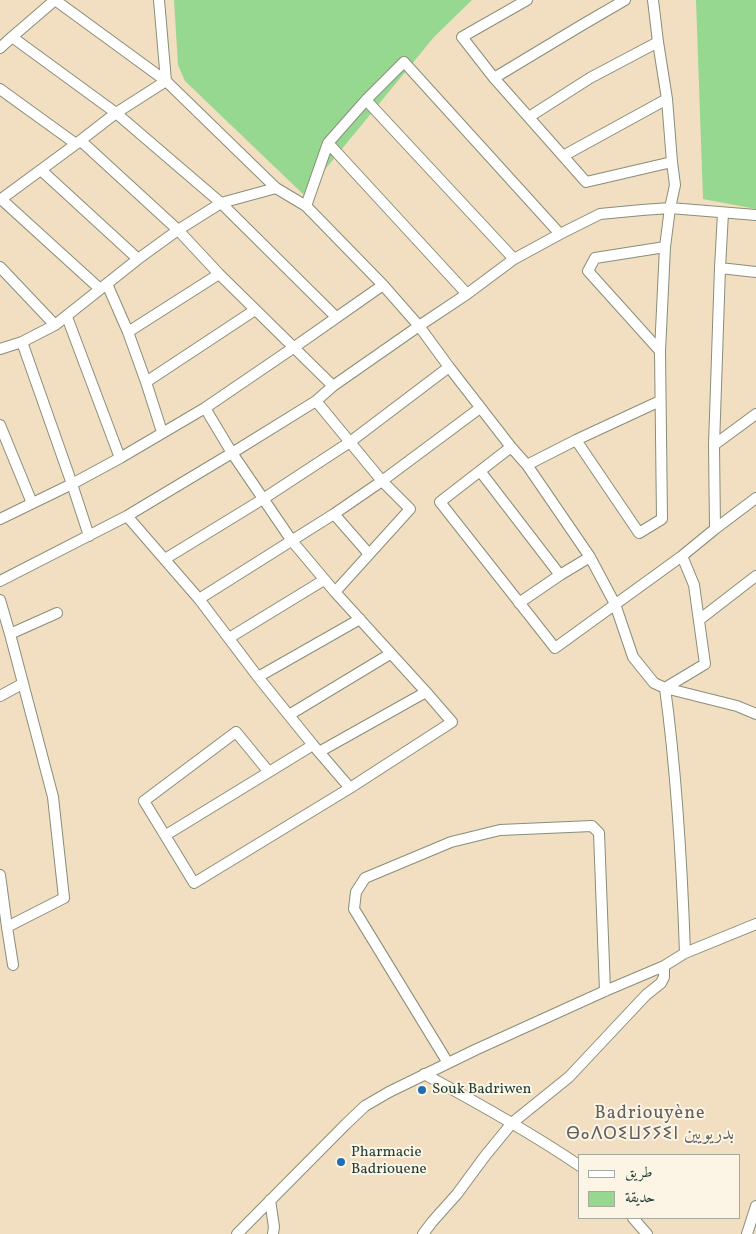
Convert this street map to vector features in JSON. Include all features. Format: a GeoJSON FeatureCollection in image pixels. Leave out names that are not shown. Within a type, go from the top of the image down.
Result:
{"type":"FeatureCollection","features":[{"type":"Feature","properties":{"kind":"street"},"geometry":{"type":"LineString","coordinates":[[0,48],[55,0],[166,81],[276,188],[306,206],[419,326],[480,408],[527,465],[590,557],[615,604],[632,657],[654,683],[665,688],[737,706],[756,714]]}},
{"type":"Feature","properties":{"kind":"street"},"geometry":{"type":"LineString","coordinates":[[150,0],[159,3],[166,81]]}},
{"type":"Feature","properties":{"kind":"street"},"geometry":{"type":"LineString","coordinates":[[528,0],[462,37],[494,78],[586,182],[672,162]]}},
{"type":"Feature","properties":{"kind":"street"},"geometry":{"type":"LineString","coordinates":[[494,78],[625,0]]}},
{"type":"Feature","properties":{"kind":"street"},"geometry":{"type":"LineString","coordinates":[[576,440],[639,533],[662,519],[660,351],[665,246],[675,185],[667,99],[653,0]]}},
{"type":"Feature","properties":{"kind":"street"},"geometry":{"type":"LineString","coordinates":[[12,37],[116,113],[221,203],[336,317]]}},
{"type":"Feature","properties":{"kind":"street"},"geometry":{"type":"LineString","coordinates":[[529,117],[590,78],[658,42]]}},
{"type":"Feature","properties":{"kind":"street"},"geometry":{"type":"LineString","coordinates":[[306,206],[328,143],[366,100],[404,62],[560,234]]}},
{"type":"Feature","properties":{"kind":"street"},"geometry":{"type":"LineString","coordinates":[[162,432],[128,332],[104,287],[0,200],[116,113],[166,81]]}},
{"type":"Feature","properties":{"kind":"street"},"geometry":{"type":"LineString","coordinates":[[0,89],[78,142],[178,230],[219,274],[333,386]]}},
{"type":"Feature","properties":{"kind":"street"},"geometry":{"type":"LineString","coordinates":[[563,156],[667,99]]}},
{"type":"Feature","properties":{"kind":"street"},"geometry":{"type":"LineString","coordinates":[[366,100],[514,260]]}},
{"type":"Feature","properties":{"kind":"street"},"geometry":{"type":"LineString","coordinates":[[328,143],[467,294]]}},
{"type":"Feature","properties":{"kind":"street"},"geometry":{"type":"LineString","coordinates":[[41,170],[138,258]]}},
{"type":"Feature","properties":{"kind":"street"},"geometry":{"type":"LineString","coordinates":[[0,349],[22,342],[55,325],[138,258],[221,203],[276,188]]}},
{"type":"Feature","properties":{"kind":"street"},"geometry":{"type":"LineString","coordinates":[[0,581],[127,516],[316,401],[333,386],[514,260],[600,214],[670,208],[756,215]]}},
{"type":"Feature","properties":{"kind":"street"},"geometry":{"type":"LineString","coordinates":[[715,529],[714,445],[723,213]]}},
{"type":"Feature","properties":{"kind":"street"},"geometry":{"type":"LineString","coordinates":[[660,351],[588,272],[595,258],[665,246]]}},
{"type":"Feature","properties":{"kind":"street"},"geometry":{"type":"LineString","coordinates":[[0,267],[55,325]]}},
{"type":"Feature","properties":{"kind":"street"},"geometry":{"type":"LineString","coordinates":[[720,268],[756,272]]}},
{"type":"Feature","properties":{"kind":"street"},"geometry":{"type":"LineString","coordinates":[[128,332],[219,274]]}},
{"type":"Feature","properties":{"kind":"street"},"geometry":{"type":"LineString","coordinates":[[0,520],[120,458],[205,408],[382,285]]}},
{"type":"Feature","properties":{"kind":"street"},"geometry":{"type":"LineString","coordinates":[[146,382],[255,310]]}},
{"type":"Feature","properties":{"kind":"street"},"geometry":{"type":"LineString","coordinates":[[66,317],[120,458]]}},
{"type":"Feature","properties":{"kind":"street"},"geometry":{"type":"LineString","coordinates":[[22,342],[89,536]]}},
{"type":"Feature","properties":{"kind":"street"},"geometry":{"type":"LineString","coordinates":[[165,559],[263,499],[350,442],[449,367]]}},
{"type":"Feature","properties":{"kind":"street"},"geometry":{"type":"LineString","coordinates":[[316,401],[382,481],[410,509],[335,592]]}},
{"type":"Feature","properties":{"kind":"street"},"geometry":{"type":"LineString","coordinates":[[527,465],[660,401]]}},
{"type":"Feature","properties":{"kind":"street"},"geometry":{"type":"LineString","coordinates":[[205,408],[292,541],[324,580],[452,722],[350,788],[194,884],[144,801],[236,732],[268,771]]}},
{"type":"Feature","properties":{"kind":"street"},"geometry":{"type":"LineString","coordinates":[[199,599],[334,514],[480,408]]}},
{"type":"Feature","properties":{"kind":"street"},"geometry":{"type":"LineString","coordinates":[[714,445],[756,414]]}},
{"type":"Feature","properties":{"kind":"street"},"geometry":{"type":"LineString","coordinates":[[0,425],[32,504]]}},
{"type":"Feature","properties":{"kind":"street"},"geometry":{"type":"LineString","coordinates":[[511,447],[440,502],[555,648],[682,556],[756,498]]}},
{"type":"Feature","properties":{"kind":"street"},"geometry":{"type":"LineString","coordinates":[[480,472],[560,575]]}},
{"type":"Feature","properties":{"kind":"street"},"geometry":{"type":"LineString","coordinates":[[334,514],[369,554]]}},
{"type":"Feature","properties":{"kind":"street"},"geometry":{"type":"LineString","coordinates":[[127,516],[199,599],[258,677],[350,788]]}},
{"type":"Feature","properties":{"kind":"street"},"geometry":{"type":"LineString","coordinates":[[665,688],[705,664],[694,585],[682,556]]}},
{"type":"Feature","properties":{"kind":"street"},"geometry":{"type":"LineString","coordinates":[[519,603],[590,557]]}},
{"type":"Feature","properties":{"kind":"street"},"geometry":{"type":"LineString","coordinates":[[699,620],[756,576]]}},
{"type":"Feature","properties":{"kind":"street"},"geometry":{"type":"LineString","coordinates":[[229,638],[324,580]]}},
{"type":"Feature","properties":{"kind":"street"},"geometry":{"type":"LineString","coordinates":[[0,600],[52,797],[64,898],[6,927]]}},
{"type":"Feature","properties":{"kind":"street"},"geometry":{"type":"LineString","coordinates":[[10,634],[57,613]]}},
{"type":"Feature","properties":{"kind":"street"},"geometry":{"type":"LineString","coordinates":[[258,677],[360,619]]}},
{"type":"Feature","properties":{"kind":"street"},"geometry":{"type":"LineString","coordinates":[[289,715],[390,654]]}},
{"type":"Feature","properties":{"kind":"street"},"geometry":{"type":"LineString","coordinates":[[0,696],[22,684]]}},
{"type":"Feature","properties":{"kind":"street"},"geometry":{"type":"LineString","coordinates":[[665,688],[672,740],[683,889],[685,953]]}},
{"type":"Feature","properties":{"kind":"street"},"geometry":{"type":"LineString","coordinates":[[166,835],[268,771],[426,692]]}},
{"type":"Feature","properties":{"kind":"street"},"geometry":{"type":"LineString","coordinates":[[448,1063],[354,908],[356,892],[366,878],[451,842],[500,830],[592,826],[599,833],[605,991]]}},
{"type":"Feature","properties":{"kind":"street"},"geometry":{"type":"LineString","coordinates":[[0,875],[13,965]]}},
{"type":"Feature","properties":{"kind":"street"},"geometry":{"type":"LineString","coordinates":[[237,1234],[365,1106],[424,1074],[664,966],[685,953],[756,924]]}},
{"type":"Feature","properties":{"kind":"street"},"geometry":{"type":"LineString","coordinates":[[423,1234],[457,1194],[484,1156],[512,1123],[569,1077],[646,995],[661,983],[664,977],[664,966]]}},
{"type":"Feature","properties":{"kind":"street"},"geometry":{"type":"LineString","coordinates":[[424,1074],[550,1145],[578,1165]]}},
{"type":"Feature","properties":{"kind":"street"},"geometry":{"type":"LineString","coordinates":[[270,1200],[274,1227],[273,1234]]}},
{"type":"Feature","properties":{"kind":"street"},"geometry":{"type":"LineString","coordinates":[[747,1234],[756,1206]]}},
{"type":"Feature","properties":{"kind":"street"},"geometry":{"type":"LineString","coordinates":[[634,1219],[647,1234]]}},
{"type":"Feature","properties":{"kind":"green space"},"geometry":{"type":"Polygon","coordinates":[[[174,0],[472,0],[434,37],[304,195],[185,81],[178,65],[174,0]]]}},
{"type":"Feature","properties":{"kind":"green space"},"geometry":{"type":"Polygon","coordinates":[[[696,0],[756,0],[756,209],[703,199],[696,0]]]}},
{"type":"Feature","properties":{"kind":"place","name":"Souk Badriwen"},"geometry":{"type":"Point","coordinates":[422,1090]}},
{"type":"Feature","properties":{"kind":"place","name":"Pharmacie Badriouene"},"geometry":{"type":"Point","coordinates":[341,1162]}},
{"type":"Feature","properties":{"kind":"district","name":"Badriouyène ⴱⴰⴷⵔⵉⵡⵢⵢⵉⵏ بدريويين"},"geometry":{"type":"Point","coordinates":[650,1125]}}]}
